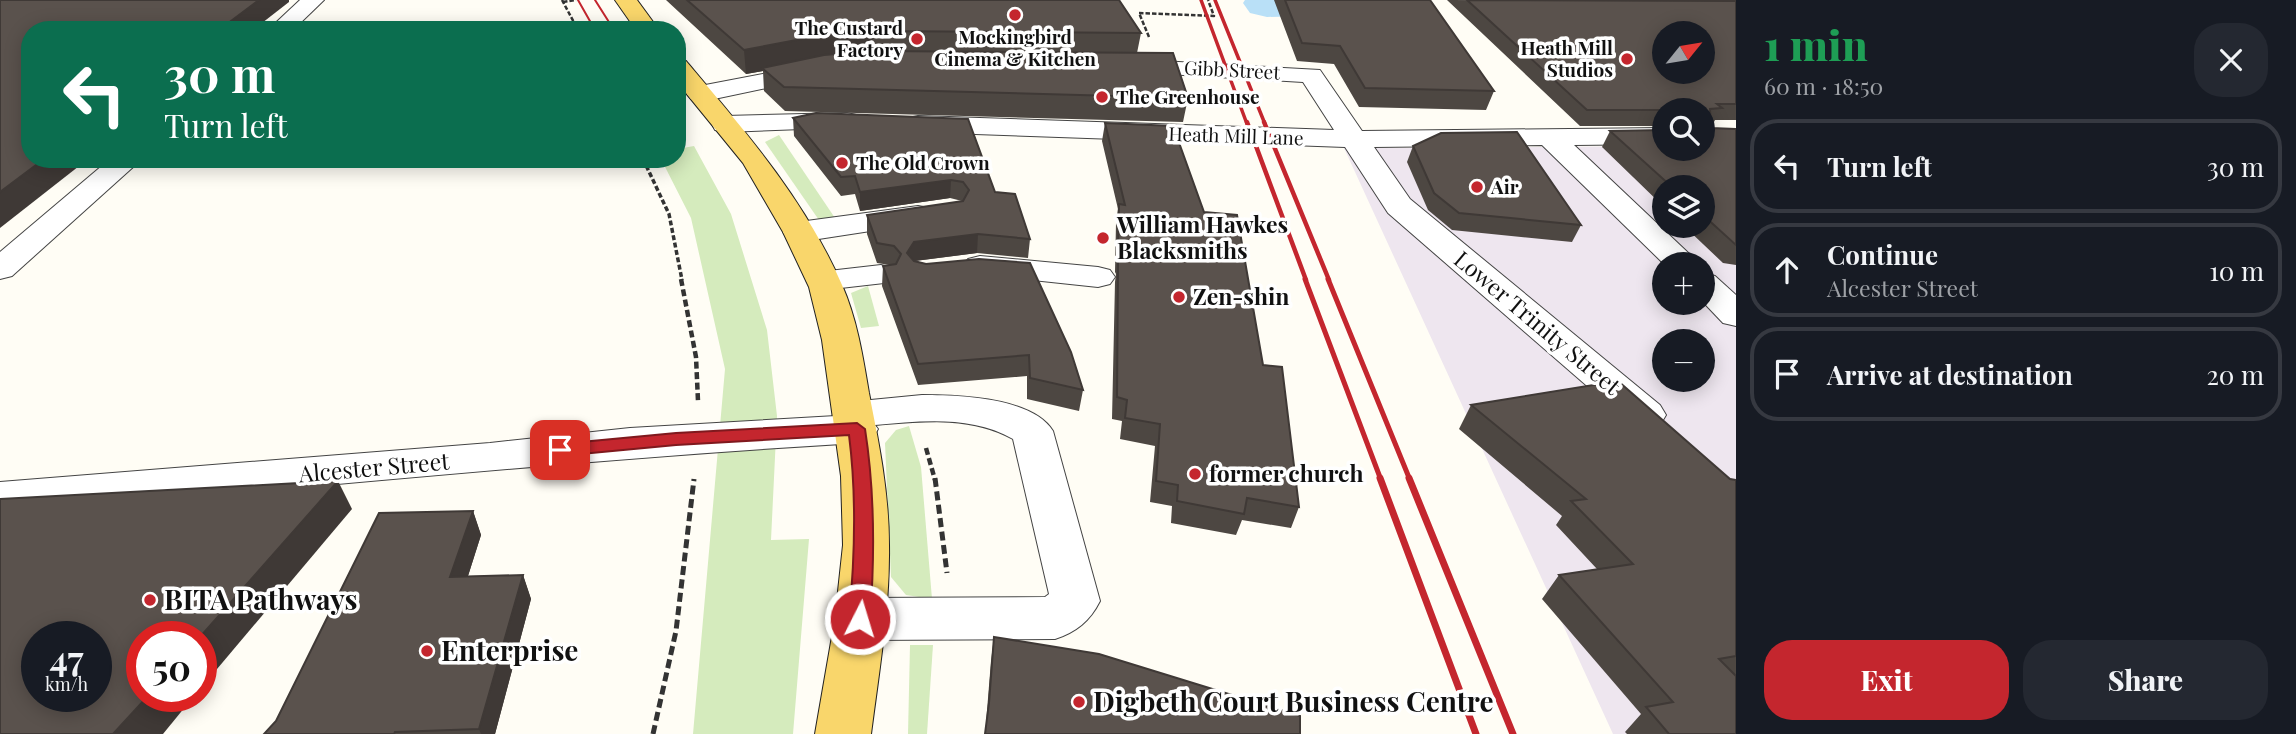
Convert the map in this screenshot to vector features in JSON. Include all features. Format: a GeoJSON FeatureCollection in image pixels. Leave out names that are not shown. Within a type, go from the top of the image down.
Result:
{"type":"FeatureCollection","features":[{"type":"Feature","properties":{"kind":"main road"},"geometry":{"type":"LineString","coordinates":[[626,0],[641,21]]}},
{"type":"Feature","properties":{"kind":"main road"},"geometry":{"type":"LineString","coordinates":[[686,77],[755,160],[799,232],[823,280],[841,340],[863,476],[866,545],[860,619],[843,734]]}},
{"type":"Feature","properties":{"kind":"street"},"geometry":{"type":"LineString","coordinates":[[289,21],[313,0]]}},
{"type":"Feature","properties":{"kind":"street","name":"Gibb Street"},"geometry":{"type":"LineString","coordinates":[[1107,66],[1187,67],[1311,75],[1355,139]]}},
{"type":"Feature","properties":{"kind":"street"},"geometry":{"type":"LineString","coordinates":[[700,94],[834,68]]}},
{"type":"Feature","properties":{"kind":"street","name":"Heath Mill Lane"},"geometry":{"type":"LineString","coordinates":[[725,124],[883,122],[1355,139],[1652,136]]}},
{"type":"Feature","properties":{"kind":"street"},"geometry":{"type":"LineString","coordinates":[[1549,137],[1670,252]]}},
{"type":"Feature","properties":{"kind":"street","name":"Lower Trinity Street"},"geometry":{"type":"LineString","coordinates":[[1355,139],[1399,206],[1673,438]]}},
{"type":"Feature","properties":{"kind":"street"},"geometry":{"type":"LineString","coordinates":[[0,269],[118,168]]}},
{"type":"Feature","properties":{"kind":"street"},"geometry":{"type":"LineString","coordinates":[[799,232],[950,211]]}},
{"type":"Feature","properties":{"kind":"street"},"geometry":{"type":"LineString","coordinates":[[951,268],[976,266],[1098,277]]}},
{"type":"Feature","properties":{"kind":"street"},"geometry":{"type":"LineString","coordinates":[[823,280],[881,275]]}},
{"type":"Feature","properties":{"kind":"street"},"geometry":{"type":"LineString","coordinates":[[1715,295],[1736,315]]}},
{"type":"Feature","properties":{"kind":"street","name":"Alcester Street"},"geometry":{"type":"LineString","coordinates":[[0,498],[477,460],[749,434],[855,421],[927,406],[1012,417],[1032,431],[1075,601],[1055,618],[860,619]]}},
{"type":"Feature","properties":{"kind":"path"},"geometry":{"type":"LineString","coordinates":[[573,21],[562,1],[576,0]]}},
{"type":"Feature","properties":{"kind":"path"},"geometry":{"type":"LineString","coordinates":[[1161,67],[1139,13],[1214,16],[1209,1]]}},
{"type":"Feature","properties":{"kind":"path"},"geometry":{"type":"LineString","coordinates":[[647,168],[669,214],[696,357],[699,437],[676,631],[653,734]]}},
{"type":"Feature","properties":{"kind":"path"},"geometry":{"type":"LineString","coordinates":[[925,445],[933,466],[948,585]]}},
{"type":"Feature","properties":{"kind":"shaded area"},"geometry":{"type":"Polygon","coordinates":[[[1652,146],[1652,161],[1715,161],[1715,148],[1736,146],[1736,734],[1613,734],[1344,148],[1652,146]]]}},
{"type":"Feature","properties":{"kind":"green space"},"geometry":{"type":"Polygon","coordinates":[[[779,135],[837,221],[821,223],[765,142],[779,135]]]}},
{"type":"Feature","properties":{"kind":"green space"},"geometry":{"type":"Polygon","coordinates":[[[694,146],[731,214],[767,330],[777,416],[771,540],[809,539],[793,734],[693,734],[725,369],[691,218],[666,168],[686,168],[686,147],[694,146]]]}},
{"type":"Feature","properties":{"kind":"green space"},"geometry":{"type":"Polygon","coordinates":[[[868,286],[879,326],[861,328],[851,293],[868,286]]]}},
{"type":"Feature","properties":{"kind":"green space"},"geometry":{"type":"Polygon","coordinates":[[[909,426],[921,467],[932,599],[906,595],[891,577],[885,443],[896,430],[909,426]]]}},
{"type":"Feature","properties":{"kind":"green space"},"geometry":{"type":"Polygon","coordinates":[[[910,645],[933,645],[927,734],[908,734],[910,645]]]}},
{"type":"Feature","properties":{"kind":"building"},"geometry":{"type":"Polygon","coordinates":[[[0,0],[259,0],[231,21],[21,21],[21,168],[32,168],[0,192],[0,0]]]}},
{"type":"Feature","properties":{"kind":"building"},"geometry":{"type":"Polygon","coordinates":[[[687,0],[1119,0],[1141,33],[873,31],[823,35],[744,50],[687,0]]]}},
{"type":"Feature","properties":{"kind":"building"},"geometry":{"type":"Polygon","coordinates":[[[1285,0],[1430,0],[1494,91],[1365,88],[1340,46],[1302,43],[1285,0]]]}},
{"type":"Feature","properties":{"kind":"building"},"geometry":{"type":"Polygon","coordinates":[[[1467,0],[1736,1],[1736,104],[1717,104],[1722,108],[1715,109],[1715,98],[1652,98],[1652,110],[1587,110],[1467,0]]]}},
{"type":"Feature","properties":{"kind":"building"},"geometry":{"type":"Polygon","coordinates":[[[873,51],[1173,53],[1188,98],[784,87],[762,68],[824,55],[873,51]]]}},
{"type":"Feature","properties":{"kind":"building"},"geometry":{"type":"Polygon","coordinates":[[[816,113],[968,119],[995,192],[1015,194],[1030,239],[978,234],[914,242],[907,253],[914,261],[926,264],[979,259],[1030,263],[1071,352],[1083,390],[1030,378],[1029,355],[918,364],[883,266],[896,264],[901,254],[894,246],[877,243],[867,215],[963,201],[969,190],[963,182],[951,180],[860,192],[855,176],[841,177],[793,118],[816,113]]]}},
{"type":"Feature","properties":{"kind":"building"},"geometry":{"type":"Polygon","coordinates":[[[1105,123],[1173,126],[1204,212],[1237,215],[1263,365],[1282,367],[1299,507],[1247,498],[1244,514],[1177,501],[1178,485],[1156,481],[1160,424],[1125,418],[1127,400],[1117,397],[1118,262],[1121,257],[1118,252],[1119,204],[1125,205],[1105,123]]]}},
{"type":"Feature","properties":{"kind":"building"},"geometry":{"type":"Polygon","coordinates":[[[1715,128],[1736,129],[1736,245],[1715,226],[1715,175],[1659,175],[1610,131],[1652,130],[1652,161],[1715,161],[1715,128]]]}},
{"type":"Feature","properties":{"kind":"building","name":"Air"},"geometry":{"type":"Polygon","coordinates":[[[1517,132],[1581,225],[1459,213],[1434,193],[1413,146],[1441,133],[1517,132]]]}},
{"type":"Feature","properties":{"kind":"building"},"geometry":{"type":"Polygon","coordinates":[[[1618,381],[1730,479],[1736,480],[1736,656],[1719,659],[1736,676],[1736,734],[1669,734],[1646,707],[1673,702],[1559,575],[1633,564],[1571,501],[1586,499],[1471,405],[1618,381]]]}},
{"type":"Feature","properties":{"kind":"building","name":"BITA Pathways"},"geometry":{"type":"Polygon","coordinates":[[[338,481],[214,621],[126,621],[126,712],[133,712],[113,734],[0,734],[0,499],[338,481]]]}},
{"type":"Feature","properties":{"kind":"building","name":"Enterprise"},"geometry":{"type":"Polygon","coordinates":[[[473,511],[450,577],[523,575],[479,729],[394,734],[264,734],[276,721],[379,513],[473,511]]]}},
{"type":"Feature","properties":{"kind":"building"},"geometry":{"type":"Polygon","coordinates":[[[994,637],[1099,654],[1300,716],[1300,734],[985,734],[994,637]]]}},
{"type":"Feature","properties":{"kind":"waterway"},"geometry":{"type":"LineString","coordinates":[[1267,3],[1379,0]]}},
{"type":"Feature","properties":{"kind":"tram line"},"geometry":{"type":"LineString","coordinates":[[578,0],[590,21]]}},
{"type":"Feature","properties":{"kind":"tram line"},"geometry":{"type":"LineString","coordinates":[[595,0],[608,21]]}},
{"type":"Feature","properties":{"kind":"railway"},"geometry":{"type":"LineString","coordinates":[[1201,0],[1247,124]]}},
{"type":"Feature","properties":{"kind":"railway"},"geometry":{"type":"LineString","coordinates":[[1215,0],[1265,124]]}},
{"type":"Feature","properties":{"kind":"railway"},"geometry":{"type":"LineString","coordinates":[[1247,122],[1306,280]]}},
{"type":"Feature","properties":{"kind":"railway"},"geometry":{"type":"LineString","coordinates":[[1264,122],[1329,280]]}},
{"type":"Feature","properties":{"kind":"railway"},"geometry":{"type":"LineString","coordinates":[[1305,279],[1381,480]]}},
{"type":"Feature","properties":{"kind":"railway"},"geometry":{"type":"LineString","coordinates":[[1328,279],[1410,480]]}},
{"type":"Feature","properties":{"kind":"railway"},"geometry":{"type":"LineString","coordinates":[[1380,478],[1476,734]]}},
{"type":"Feature","properties":{"kind":"railway"},"geometry":{"type":"LineString","coordinates":[[1409,478],[1513,734]]}},
{"type":"Feature","properties":{"kind":"place","name":"Mockingbird Cinema & Kitchen"},"geometry":{"type":"Point","coordinates":[1015,15]}},
{"type":"Feature","properties":{"kind":"place","name":"The Custard Factory"},"geometry":{"type":"Point","coordinates":[917,39]}},
{"type":"Feature","properties":{"kind":"place","name":"Heath Mill Studios"},"geometry":{"type":"Point","coordinates":[1627,59]}},
{"type":"Feature","properties":{"kind":"place","name":"The Greenhouse"},"geometry":{"type":"Point","coordinates":[1102,97]}},
{"type":"Feature","properties":{"kind":"place","name":"The Old Crown"},"geometry":{"type":"Point","coordinates":[842,163]}},
{"type":"Feature","properties":{"kind":"place","name":"Air"},"geometry":{"type":"Point","coordinates":[1477,187]}},
{"type":"Feature","properties":{"kind":"place","name":"William Hawkes Blacksmiths"},"geometry":{"type":"Point","coordinates":[1103,238]}},
{"type":"Feature","properties":{"kind":"place","name":"Zen-shin"},"geometry":{"type":"Point","coordinates":[1179,297]}},
{"type":"Feature","properties":{"kind":"place","name":"former church"},"geometry":{"type":"Point","coordinates":[1195,474]}},
{"type":"Feature","properties":{"kind":"place","name":"BITA Pathways"},"geometry":{"type":"Point","coordinates":[150,600]}},
{"type":"Feature","properties":{"kind":"place","name":"Enterprise"},"geometry":{"type":"Point","coordinates":[427,651]}},
{"type":"Feature","properties":{"kind":"place","name":"Digbeth Court Business Centre"},"geometry":{"type":"Point","coordinates":[1079,702]}},
{"type":"Feature","properties":{"kind":"route"},"geometry":{"type":"LineString","coordinates":[[560,450],[630,442],[857,429],[863,476],[866,545],[860,619]]}}]}
